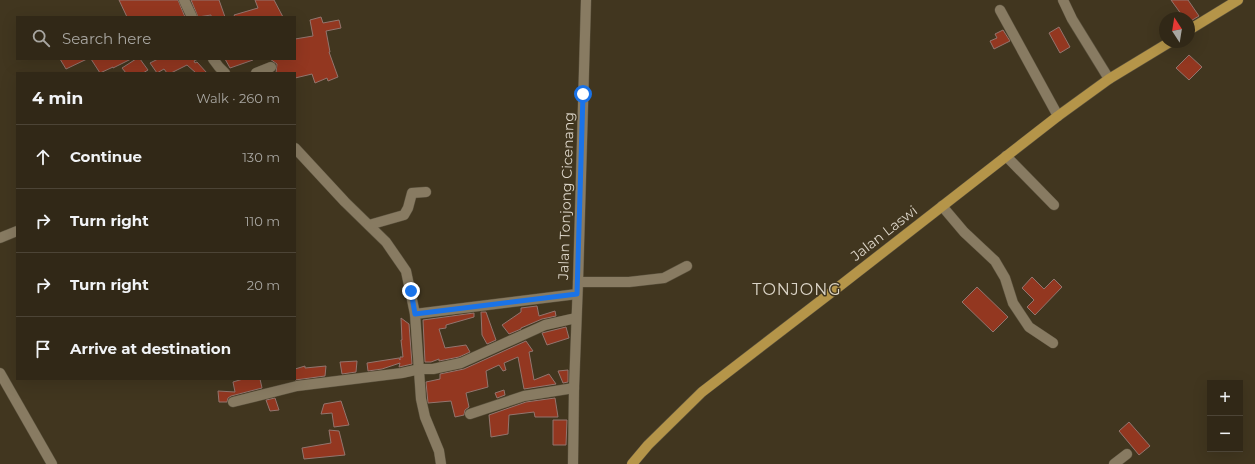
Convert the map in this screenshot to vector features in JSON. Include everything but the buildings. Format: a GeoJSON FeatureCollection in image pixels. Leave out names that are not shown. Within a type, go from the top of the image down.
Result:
{"type":"FeatureCollection","features":[{"type":"Feature","properties":{"kind":"main road"},"geometry":{"type":"LineString","coordinates":[[1195,26],[1238,0]]}},
{"type":"Feature","properties":{"kind":"main road","name":"Jalan Laswi"},"geometry":{"type":"LineString","coordinates":[[632,464],[648,445],[702,392],[1058,116],[1109,79],[1160,48]]}},
{"type":"Feature","properties":{"kind":"street"},"geometry":{"type":"LineString","coordinates":[[184,0],[192,16]]}},
{"type":"Feature","properties":{"kind":"street","name":"Jalan Tonjong Cicenang"},"geometry":{"type":"LineString","coordinates":[[573,464],[586,0]]}},
{"type":"Feature","properties":{"kind":"street"},"geometry":{"type":"LineString","coordinates":[[1063,0],[1072,19],[1109,79]]}},
{"type":"Feature","properties":{"kind":"street"},"geometry":{"type":"LineString","coordinates":[[1000,10],[1058,116]]}},
{"type":"Feature","properties":{"kind":"street"},"geometry":{"type":"LineString","coordinates":[[215,60],[224,72]]}},
{"type":"Feature","properties":{"kind":"street"},"geometry":{"type":"LineString","coordinates":[[258,72],[271,67]]}},
{"type":"Feature","properties":{"kind":"street"},"geometry":{"type":"LineString","coordinates":[[296,149],[334,191],[386,242],[406,271],[415,314],[421,398],[425,417],[439,451],[441,464]]}},
{"type":"Feature","properties":{"kind":"street"},"geometry":{"type":"LineString","coordinates":[[1006,156],[1054,206]]}},
{"type":"Feature","properties":{"kind":"street"},"geometry":{"type":"LineString","coordinates":[[370,225],[404,215],[408,208],[412,193],[426,192]]}},
{"type":"Feature","properties":{"kind":"street"},"geometry":{"type":"LineString","coordinates":[[942,206],[964,232],[995,261],[1005,278],[1013,303],[1029,326],[1053,344]]}},
{"type":"Feature","properties":{"kind":"street"},"geometry":{"type":"LineString","coordinates":[[0,238],[16,231]]}},
{"type":"Feature","properties":{"kind":"street"},"geometry":{"type":"LineString","coordinates":[[578,282],[629,282],[664,278],[687,266]]}},
{"type":"Feature","properties":{"kind":"street"},"geometry":{"type":"LineString","coordinates":[[415,314],[577,294]]}},
{"type":"Feature","properties":{"kind":"street"},"geometry":{"type":"LineString","coordinates":[[233,402],[297,386],[402,373],[420,369],[434,369],[461,363],[545,325],[576,318]]}},
{"type":"Feature","properties":{"kind":"street"},"geometry":{"type":"LineString","coordinates":[[0,373],[52,464]]}},
{"type":"Feature","properties":{"kind":"street"},"geometry":{"type":"LineString","coordinates":[[470,414],[524,396],[574,388]]}},
{"type":"Feature","properties":{"kind":"street"},"geometry":{"type":"LineString","coordinates":[[1114,464],[1127,454]]}},
{"type":"Feature","properties":{"kind":"district","name":"TONJONG"},"geometry":{"type":"Point","coordinates":[797,289]}},
{"type":"Feature","properties":{"kind":"route"},"geometry":{"type":"LineString","coordinates":[[411,291],[415,314],[577,294],[583,94]]}}]}
